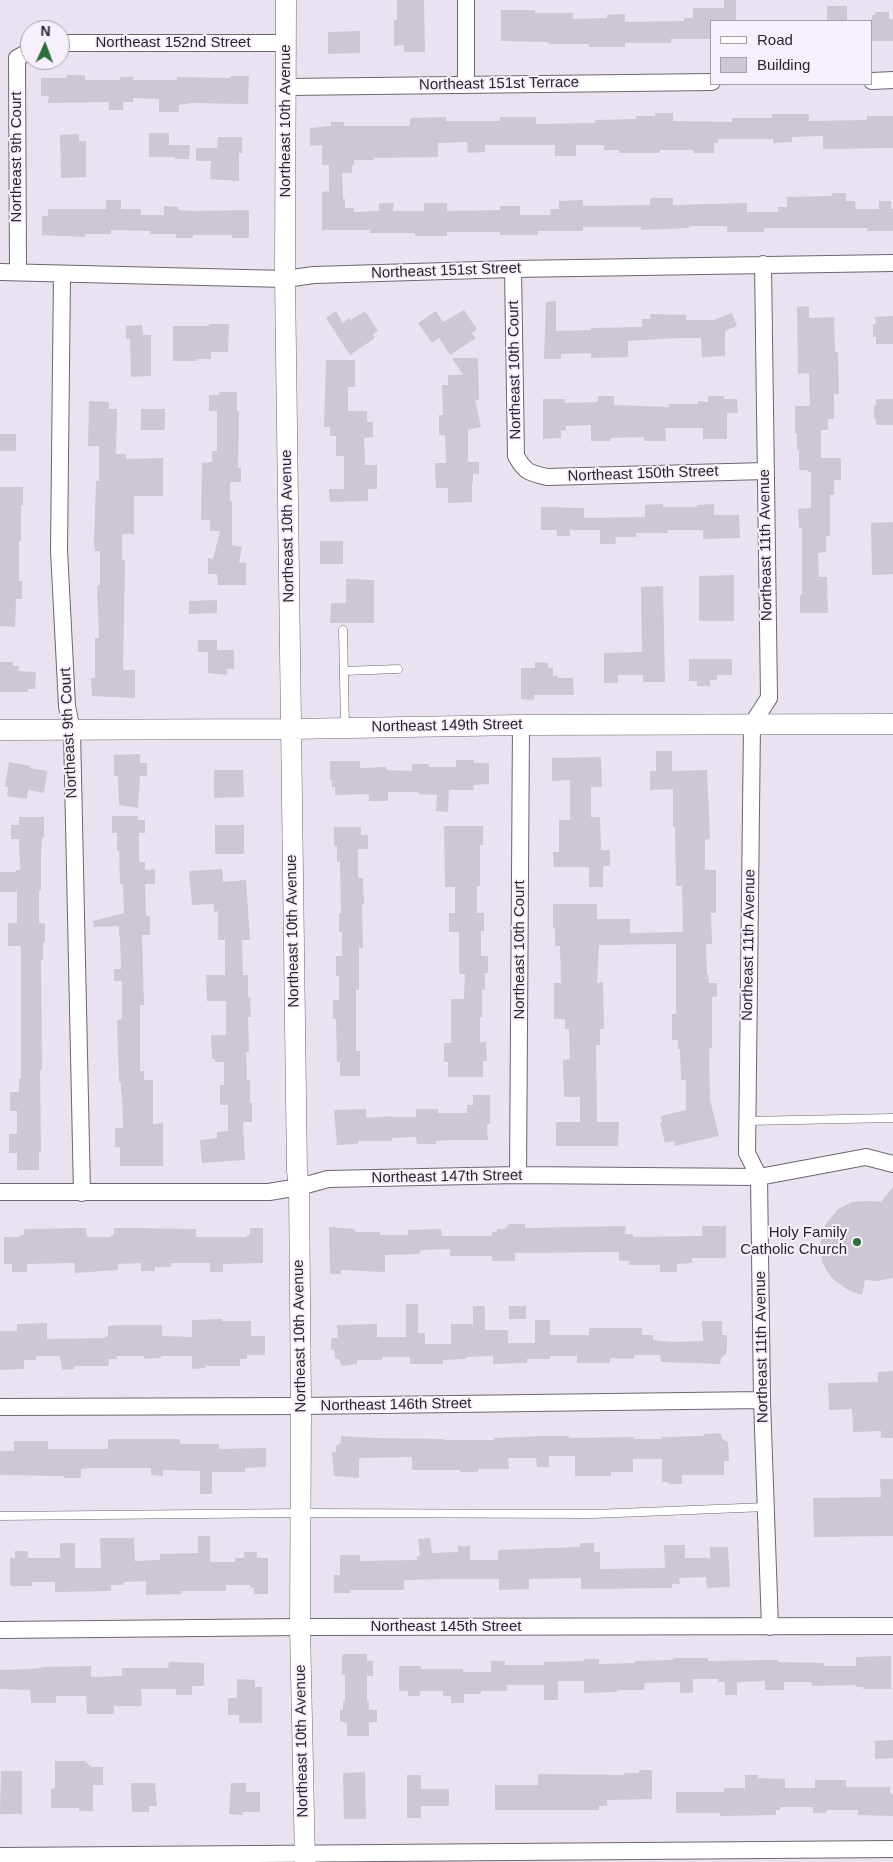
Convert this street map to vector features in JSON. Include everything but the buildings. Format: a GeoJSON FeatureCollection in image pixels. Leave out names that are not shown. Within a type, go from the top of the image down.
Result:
{"type":"FeatureCollection","features":[{"type":"Feature","properties":{"kind":"street","name":"Northeast 10th Avenue"},"geometry":{"type":"LineString","coordinates":[[286,0],[286,279],[290,729],[301,1406],[300,1627],[305,1858]]}},
{"type":"Feature","properties":{"kind":"street"},"geometry":{"type":"LineString","coordinates":[[466,0],[466,84]]}},
{"type":"Feature","properties":{"kind":"street","name":"Northeast 152nd Street"},"geometry":{"type":"LineString","coordinates":[[70,43],[286,43]]}},
{"type":"Feature","properties":{"kind":"street","name":"Northeast 9th Court"},"geometry":{"type":"LineString","coordinates":[[18,272],[17,58],[20,56]]}},
{"type":"Feature","properties":{"kind":"street"},"geometry":{"type":"LineString","coordinates":[[873,80],[893,80]]}},
{"type":"Feature","properties":{"kind":"street","name":"Northeast 151st Terrace"},"geometry":{"type":"LineString","coordinates":[[287,87],[710,82]]}},
{"type":"Feature","properties":{"kind":"street","name":"Northeast 151st Street"},"geometry":{"type":"LineString","coordinates":[[0,272],[286,279],[314,275],[513,269],[893,263]]}},
{"type":"Feature","properties":{"kind":"street","name":"Northeast 11th Avenue"},"geometry":{"type":"LineString","coordinates":[[763,264],[769,698],[752,724],[747,1153],[759,1177],[762,1400],[770,1627]]}},
{"type":"Feature","properties":{"kind":"street","name":"Northeast 10th Court"},"geometry":{"type":"LineString","coordinates":[[513,269],[516,456],[523,469]]}},
{"type":"Feature","properties":{"kind":"street","name":"Northeast 9th Court"},"geometry":{"type":"LineString","coordinates":[[62,274],[59,550],[67,706],[72,730],[82,1193]]}},
{"type":"Feature","properties":{"kind":"street","name":"Northeast 150th Street"},"geometry":{"type":"LineString","coordinates":[[523,469],[535,475],[547,477],[765,471]]}},
{"type":"Feature","properties":{"kind":"street","name":"Northeast 149th Street"},"geometry":{"type":"LineString","coordinates":[[0,730],[893,724]]}},
{"type":"Feature","properties":{"kind":"street","name":"Northeast 10th Court"},"geometry":{"type":"LineString","coordinates":[[518,1175],[521,725]]}},
{"type":"Feature","properties":{"kind":"street","name":"Northeast 147th Street"},"geometry":{"type":"LineString","coordinates":[[0,1192],[269,1192],[328,1179],[518,1175],[759,1177],[866,1157],[893,1164]]}},
{"type":"Feature","properties":{"kind":"street","name":"Northeast 146th Street"},"geometry":{"type":"LineString","coordinates":[[0,1407],[301,1406],[762,1400]]}},
{"type":"Feature","properties":{"kind":"street","name":"Northeast 145th Street"},"geometry":{"type":"LineString","coordinates":[[0,1630],[300,1627],[893,1626]]}},
{"type":"Feature","properties":{"kind":"street"},"geometry":{"type":"LineString","coordinates":[[0,1856],[305,1858],[893,1849]]}},
{"type":"Feature","properties":{"kind":"lane"},"geometry":{"type":"LineString","coordinates":[[343,630],[345,728]]}},
{"type":"Feature","properties":{"kind":"lane"},"geometry":{"type":"LineString","coordinates":[[344,671],[398,669]]}},
{"type":"Feature","properties":{"kind":"lane"},"geometry":{"type":"LineString","coordinates":[[747,1121],[893,1118]]}},
{"type":"Feature","properties":{"kind":"lane"},"geometry":{"type":"LineString","coordinates":[[0,1516],[300,1513],[594,1514],[766,1508]]}},
{"type":"Feature","properties":{"kind":"place","name":"Holy Family Catholic Church"},"geometry":{"type":"Point","coordinates":[857,1242]}}]}
